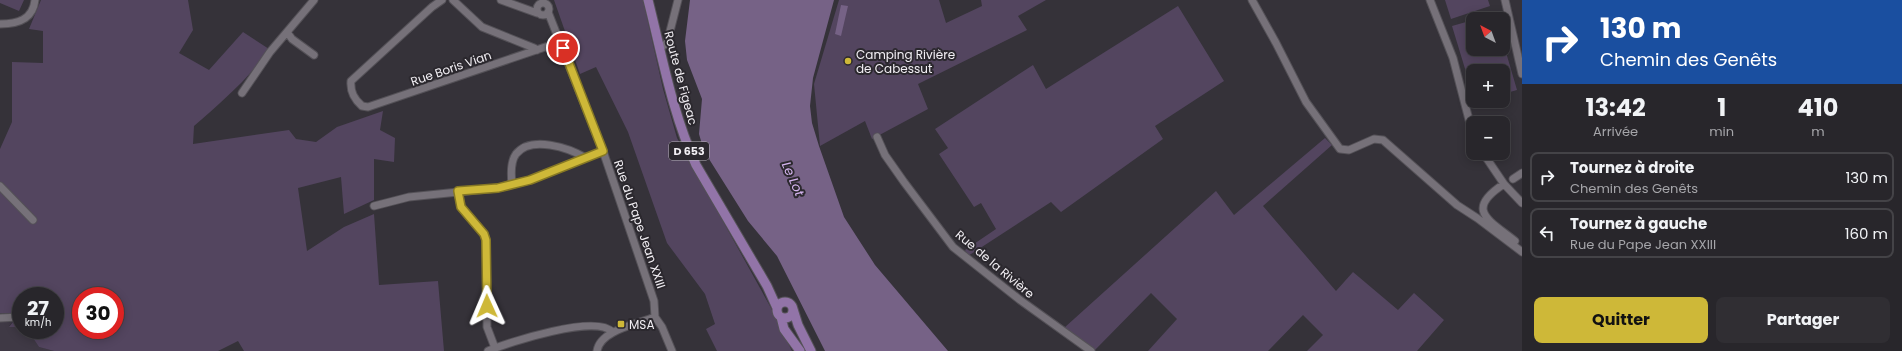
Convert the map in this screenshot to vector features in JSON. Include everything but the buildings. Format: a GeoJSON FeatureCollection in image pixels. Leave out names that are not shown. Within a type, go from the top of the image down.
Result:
{"type":"FeatureCollection","features":[{"type":"Feature","properties":{"kind":"main road","name":"Route de Figeac"},"geometry":{"type":"LineString","coordinates":[[648,0],[669,84],[690,153],[780,305]]}},
{"type":"Feature","properties":{"kind":"main road"},"geometry":{"type":"LineString","coordinates":[[808,351],[784,317],[777,313],[780,305],[789,302],[798,325],[811,351]]}},
{"type":"Feature","properties":{"kind":"main road"},"geometry":{"type":"LineString","coordinates":[[784,317],[792,314],[793,309]]}},
{"type":"Feature","properties":{"kind":"main road"},"geometry":{"type":"LineString","coordinates":[[784,317],[784,329],[800,351]]}},
{"type":"Feature","properties":{"kind":"street"},"geometry":{"type":"LineString","coordinates":[[0,24],[15,24],[25,19],[31,13],[35,0]]}},
{"type":"Feature","properties":{"kind":"street"},"geometry":{"type":"LineString","coordinates":[[242,93],[270,52],[314,0]]}},
{"type":"Feature","properties":{"kind":"street","name":"Rue Boris Vian"},"geometry":{"type":"LineString","coordinates":[[442,0],[432,7],[351,81],[350,88],[352,95],[362,106],[368,107],[560,42]]}},
{"type":"Feature","properties":{"kind":"street"},"geometry":{"type":"LineString","coordinates":[[453,0],[482,27],[537,50]]}},
{"type":"Feature","properties":{"kind":"street"},"geometry":{"type":"LineString","coordinates":[[501,0],[525,8],[542,7]]}},
{"type":"Feature","properties":{"kind":"street"},"geometry":{"type":"LineString","coordinates":[[660,48],[667,43],[678,0]]}},
{"type":"Feature","properties":{"kind":"street"},"geometry":{"type":"LineString","coordinates":[[1252,0],[1306,102],[1340,149],[1350,150],[1374,139],[1383,140],[1457,205],[1522,252]]}},
{"type":"Feature","properties":{"kind":"street"},"geometry":{"type":"LineString","coordinates":[[1430,0],[1453,58],[1468,116]]}},
{"type":"Feature","properties":{"kind":"street"},"geometry":{"type":"LineString","coordinates":[[1505,0],[1522,74]]}},
{"type":"Feature","properties":{"kind":"street","name":"Rue du Pape Jean XXIII"},"geometry":{"type":"LineString","coordinates":[[542,7],[555,28],[603,151],[654,301],[655,317]]}},
{"type":"Feature","properties":{"kind":"street"},"geometry":{"type":"LineString","coordinates":[[287,32],[292,39],[314,55]]}},
{"type":"Feature","properties":{"kind":"street","name":"Rue de la Rivière"},"geometry":{"type":"LineString","coordinates":[[877,137],[885,155],[953,247],[1020,300],[1091,351]]}},
{"type":"Feature","properties":{"kind":"street"},"geometry":{"type":"LineString","coordinates":[[512,184],[512,161],[516,154],[532,146],[554,145],[578,153],[586,158]]}},
{"type":"Feature","properties":{"kind":"street"},"geometry":{"type":"LineString","coordinates":[[374,206],[409,197],[498,188],[530,180],[603,151]]}},
{"type":"Feature","properties":{"kind":"street"},"geometry":{"type":"LineString","coordinates":[[1486,160],[1501,186],[1522,203]]}},
{"type":"Feature","properties":{"kind":"street"},"geometry":{"type":"LineString","coordinates":[[1513,178],[1522,172]]}},
{"type":"Feature","properties":{"kind":"street"},"geometry":{"type":"LineString","coordinates":[[0,186],[33,220]]}},
{"type":"Feature","properties":{"kind":"street"},"geometry":{"type":"LineString","coordinates":[[1501,186],[1482,205],[1485,216],[1522,246]]}},
{"type":"Feature","properties":{"kind":"street"},"geometry":{"type":"LineString","coordinates":[[458,191],[461,207],[484,234],[486,240],[487,326],[492,350],[540,334],[590,326],[604,326],[612,332]]}},
{"type":"Feature","properties":{"kind":"street"},"geometry":{"type":"LineString","coordinates":[[0,318],[12,317]]}},
{"type":"Feature","properties":{"kind":"street"},"geometry":{"type":"LineString","coordinates":[[597,351],[602,339],[612,332],[655,317],[662,327],[672,351]]}},
{"type":"Feature","properties":{"kind":"shaded area"},"geometry":{"type":"Polygon","coordinates":[[[0,0],[24,0],[19,11],[0,3],[0,0]]]}},
{"type":"Feature","properties":{"kind":"shaded area"},"geometry":{"type":"Polygon","coordinates":[[[41,0],[188,0],[193,30],[179,53],[209,70],[243,32],[269,49],[244,80],[194,126],[193,144],[289,130],[296,139],[316,142],[337,127],[383,111],[380,130],[395,138],[394,162],[374,159],[374,200],[344,214],[341,177],[298,188],[307,251],[344,227],[374,214],[379,285],[438,281],[444,351],[244,351],[238,341],[218,351],[54,351],[39,347],[34,339],[64,339],[64,287],[12,287],[12,313],[0,313],[0,149],[12,122],[12,62],[43,63],[43,31],[29,29],[41,0]]]}},
{"type":"Feature","properties":{"kind":"shaded area"},"geometry":{"type":"Polygon","coordinates":[[[554,0],[643,0],[663,89],[677,138],[771,308],[792,351],[717,351],[706,329],[715,324],[705,294],[667,243],[628,132],[596,67],[580,74],[554,0]]]}},
{"type":"Feature","properties":{"kind":"shaded area"},"geometry":{"type":"Polygon","coordinates":[[[839,0],[939,0],[946,23],[982,6],[981,0],[1046,0],[1018,16],[1027,30],[918,84],[928,109],[872,139],[865,121],[820,146],[814,84],[839,0]]]}},
{"type":"Feature","properties":{"kind":"shaded area"},"geometry":{"type":"Polygon","coordinates":[[[1445,0],[1488,0],[1490,6],[1472,12],[1466,12],[1466,14],[1451,19],[1445,0]]]}},
{"type":"Feature","properties":{"kind":"shaded area"},"geometry":{"type":"Polygon","coordinates":[[[1178,6],[1224,81],[1155,126],[1163,139],[1061,212],[1051,202],[968,256],[965,250],[996,229],[981,203],[974,207],[939,154],[948,148],[935,129],[1033,65],[1046,89],[1178,6]]]}},
{"type":"Feature","properties":{"kind":"shaded area"},"geometry":{"type":"Polygon","coordinates":[[[1466,22],[1466,56],[1507,56],[1509,64],[1466,64],[1466,72],[1452,26],[1466,22]]]}},
{"type":"Feature","properties":{"kind":"shaded area"},"geometry":{"type":"Polygon","coordinates":[[[1510,66],[1517,90],[1510,92],[1510,66]]]}},
{"type":"Feature","properties":{"kind":"shaded area"},"geometry":{"type":"Polygon","coordinates":[[[1325,138],[1332,145],[1263,206],[1336,291],[1353,272],[1398,310],[1414,293],[1444,320],[1417,351],[1307,351],[1323,335],[1303,315],[1268,351],[1148,351],[1177,319],[1151,293],[1095,350],[1064,328],[1216,191],[1234,215],[1325,138]]]}},
{"type":"Feature","properties":{"kind":"shaded area"},"geometry":{"type":"Polygon","coordinates":[[[0,313],[12,313],[12,323],[9,326],[12,326],[12,339],[34,339],[39,347],[54,351],[0,351],[0,313]]]}},
{"type":"Feature","properties":{"kind":"water","name":"Le Lot"},"geometry":{"type":"Polygon","coordinates":[[[690,0],[834,0],[813,78],[810,106],[812,123],[819,146],[844,217],[875,265],[948,351],[825,351],[777,256],[748,221],[704,151],[699,134],[702,99],[687,60],[685,41],[690,0]]]}},
{"type":"Feature","properties":{"kind":"water"},"geometry":{"type":"Polygon","coordinates":[[[841,5],[848,6],[841,36],[835,34],[841,5]]]}},
{"type":"Feature","properties":{"kind":"place","name":"Camping Rivière de Cabessut"},"geometry":{"type":"Point","coordinates":[848,61]}},
{"type":"Feature","properties":{"kind":"place","name":"MSA"},"geometry":{"type":"Point","coordinates":[621,324]}},
{"type":"Feature","properties":{"kind":"route"},"geometry":{"type":"LineString","coordinates":[[487,306],[486,240],[484,234],[461,207],[458,191],[498,188],[530,180],[603,151],[563,48]]}}]}
